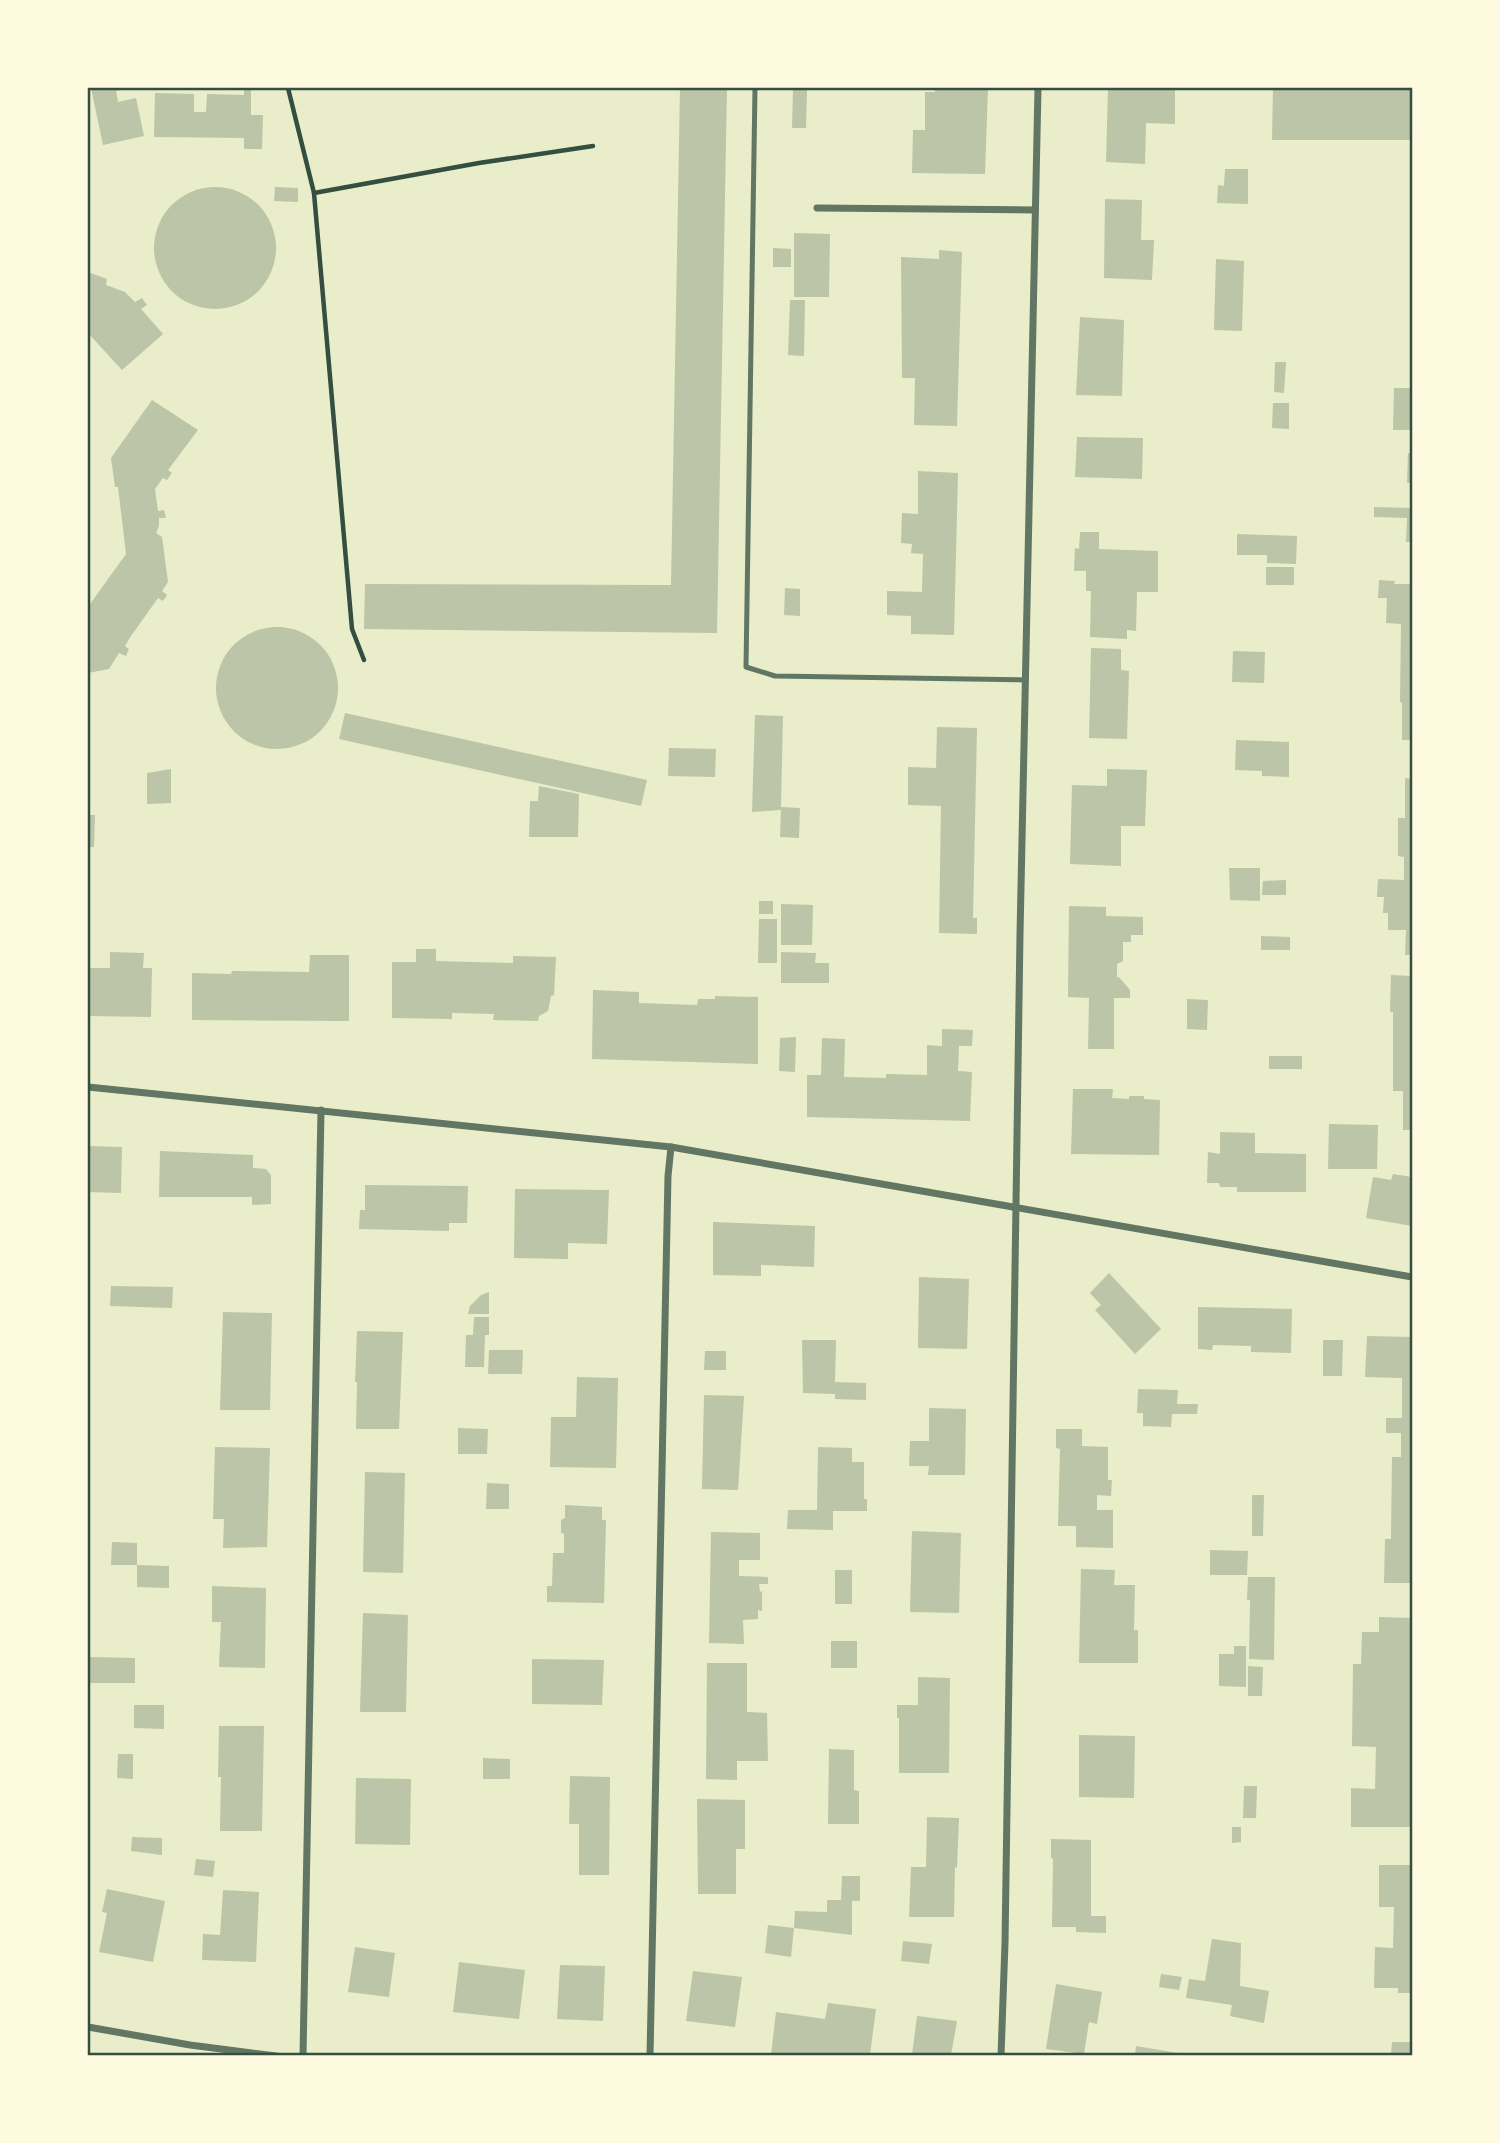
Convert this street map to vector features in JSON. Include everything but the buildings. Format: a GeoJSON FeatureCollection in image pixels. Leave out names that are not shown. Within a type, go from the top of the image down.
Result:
{"type":"FeatureCollection","features":[{"type":"Feature","properties":{"kind":"street"},"geometry":{"type":"LineString","coordinates":[[1001,2056],[1038,88]]}},
{"type":"Feature","properties":{"kind":"street"},"geometry":{"type":"LineString","coordinates":[[817,208],[1035,210]]}},
{"type":"Feature","properties":{"kind":"street"},"geometry":{"type":"LineString","coordinates":[[88,1087],[671,1147],[1412,1277]]}},
{"type":"Feature","properties":{"kind":"street"},"geometry":{"type":"LineString","coordinates":[[303,2056],[321,1110]]}},
{"type":"Feature","properties":{"kind":"street"},"geometry":{"type":"LineString","coordinates":[[650,2056],[667,1189],[671,1147]]}},
{"type":"Feature","properties":{"kind":"street"},"geometry":{"type":"LineString","coordinates":[[88,2026],[190,2045],[275,2056]]}},
{"type":"Feature","properties":{"kind":"lane"},"geometry":{"type":"LineString","coordinates":[[755,88],[746,667],[775,676],[1026,680]]}},
{"type":"Feature","properties":{"kind":"path"},"geometry":{"type":"LineString","coordinates":[[289,88],[314,193],[352,629],[364,660]]}},
{"type":"Feature","properties":{"kind":"path"},"geometry":{"type":"LineString","coordinates":[[314,193],[593,146]]}}]}
